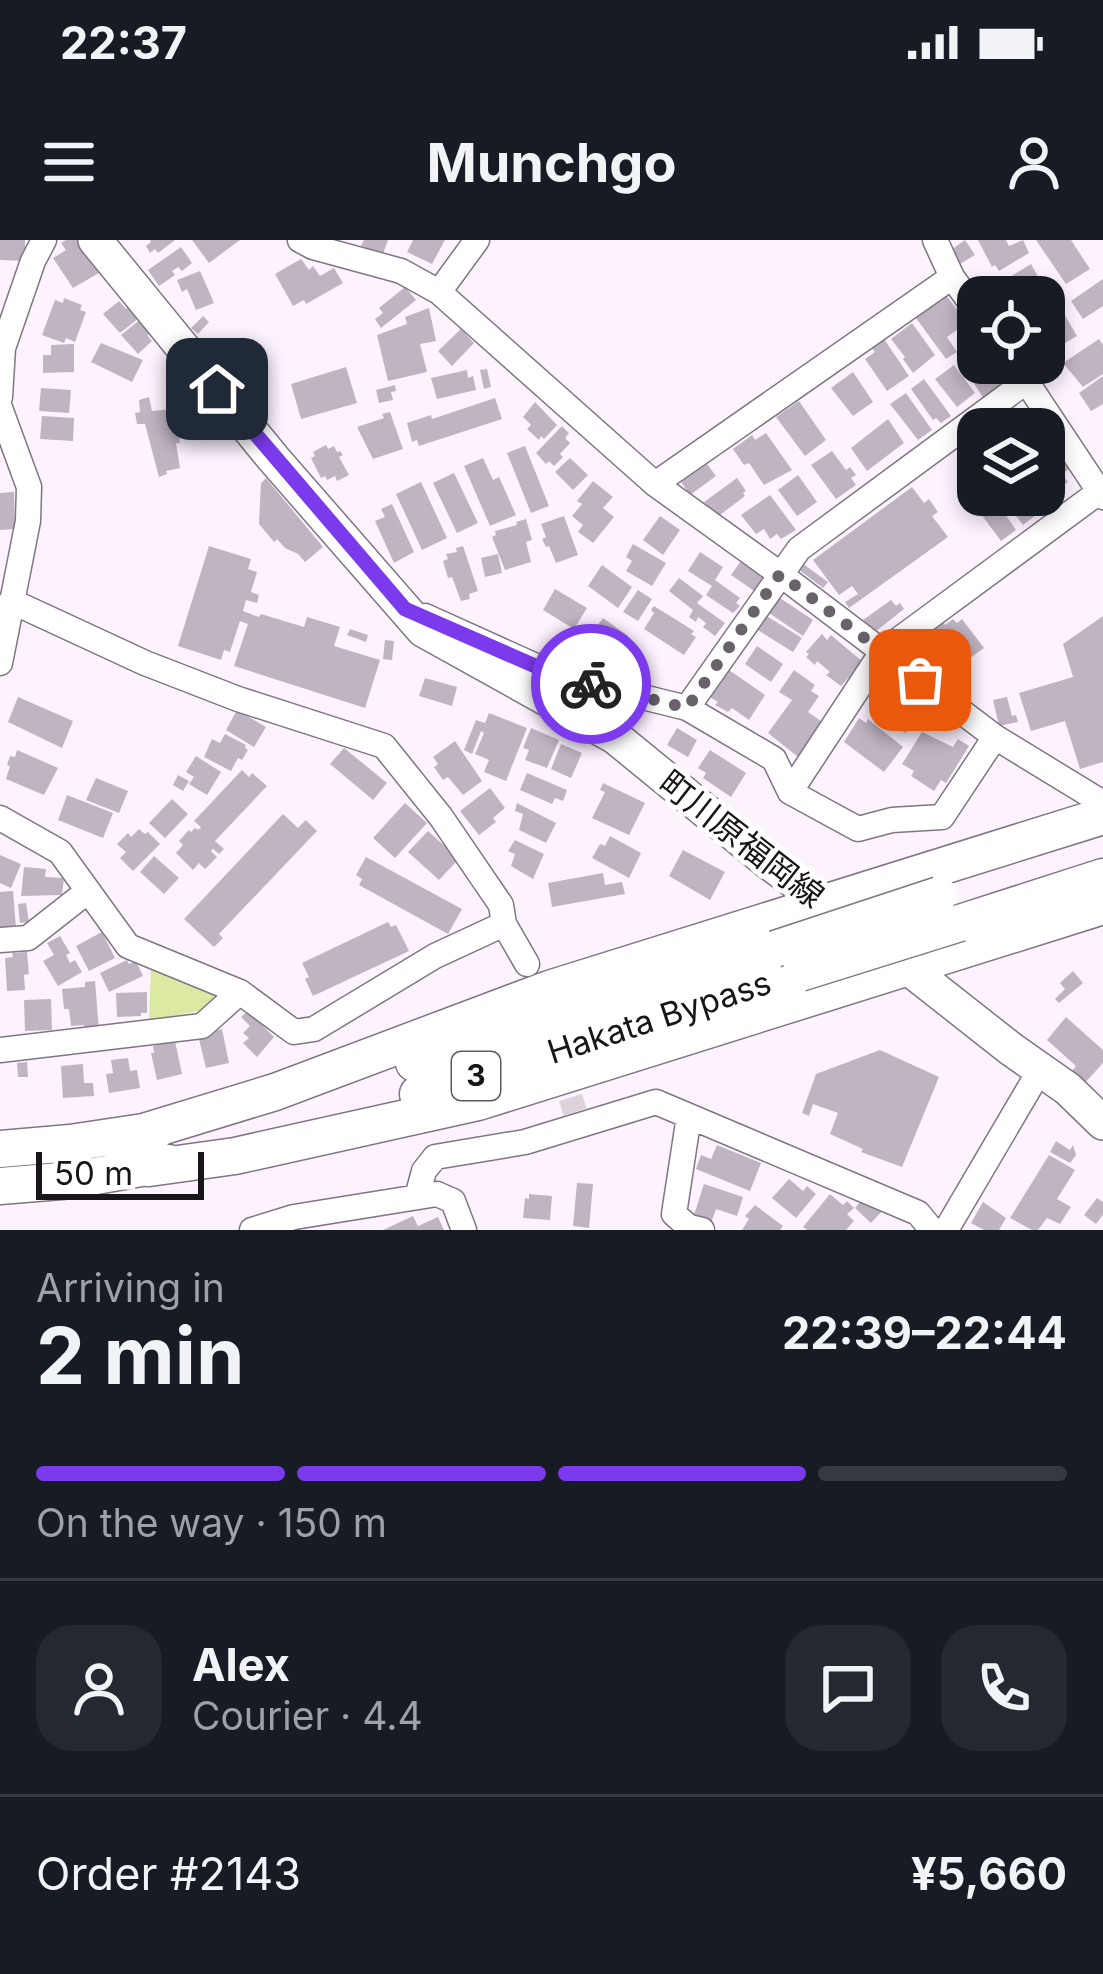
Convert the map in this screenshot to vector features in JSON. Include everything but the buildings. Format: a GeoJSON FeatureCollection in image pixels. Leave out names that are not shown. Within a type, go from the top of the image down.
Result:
{"type":"FeatureCollection","features":[{"type":"Feature","properties":{"kind":"highway"},"geometry":{"type":"LineString","coordinates":[[141,1151],[275,1091],[549,989],[1103,816]]}},
{"type":"Feature","properties":{"kind":"highway","name":"Hakata Bypass"},"geometry":{"type":"LineString","coordinates":[[0,1186],[74,1180],[245,1112],[787,961],[949,909],[1103,842]]}},
{"type":"Feature","properties":{"kind":"highway","name":"Hakata Bypass"},"geometry":{"type":"LineString","coordinates":[[949,909],[1103,878]]}},
{"type":"Feature","properties":{"kind":"highway"},"geometry":{"type":"LineString","coordinates":[[141,1151],[235,1156],[478,1102],[1103,906]]}},
{"type":"Feature","properties":{"kind":"highway","name":"Hakata Bypass"},"geometry":{"type":"LineString","coordinates":[[0,1148],[141,1151]]}},
{"type":"Feature","properties":{"kind":"main road","name":"町川原福岡線"},"geometry":{"type":"LineString","coordinates":[[95,240],[273,458],[423,630],[615,737],[825,905],[1068,1089],[1103,1123]]}},
{"type":"Feature","properties":{"kind":"street"},"geometry":{"type":"LineString","coordinates":[[0,397],[3,348],[44,240]]}},
{"type":"Feature","properties":{"kind":"street"},"geometry":{"type":"LineString","coordinates":[[300,240],[401,271],[439,292],[655,484],[995,737],[1103,803]]}},
{"type":"Feature","properties":{"kind":"street"},"geometry":{"type":"LineString","coordinates":[[439,292],[477,240]]}},
{"type":"Feature","properties":{"kind":"street"},"geometry":{"type":"LineString","coordinates":[[934,240],[957,284]]}},
{"type":"Feature","properties":{"kind":"street"},"geometry":{"type":"LineString","coordinates":[[655,484],[952,277]]}},
{"type":"Feature","properties":{"kind":"street"},"geometry":{"type":"LineString","coordinates":[[687,708],[799,549],[1006,384]]}},
{"type":"Feature","properties":{"kind":"street"},"geometry":{"type":"LineString","coordinates":[[790,792],[882,652],[1102,492],[1029,384]]}},
{"type":"Feature","properties":{"kind":"street"},"geometry":{"type":"LineString","coordinates":[[0,408],[29,487],[28,520],[11,548],[11,601],[0,663]]}},
{"type":"Feature","properties":{"kind":"street"},"geometry":{"type":"LineString","coordinates":[[11,601],[219,692],[384,746],[441,817],[501,905],[504,924],[527,964]]}},
{"type":"Feature","properties":{"kind":"street"},"geometry":{"type":"LineString","coordinates":[[405,609],[558,676],[687,708],[774,759],[790,792],[858,829],[892,820],[942,818],[995,737]]}},
{"type":"Feature","properties":{"kind":"street"},"geometry":{"type":"LineString","coordinates":[[0,818],[60,852],[128,946],[240,992],[294,1032],[314,1029],[435,956],[504,924]]}},
{"type":"Feature","properties":{"kind":"street"},"geometry":{"type":"LineString","coordinates":[[0,940],[28,938],[88,891]]}},
{"type":"Feature","properties":{"kind":"street"},"geometry":{"type":"LineString","coordinates":[[0,1050],[202,1026],[240,992]]}},
{"type":"Feature","properties":{"kind":"street"},"geometry":{"type":"LineString","coordinates":[[946,1230],[1040,1070]]}},
{"type":"Feature","properties":{"kind":"street"},"geometry":{"type":"LineString","coordinates":[[417,1197],[424,1171],[435,1156],[525,1142],[575,1120],[656,1102],[919,1213],[932,1230]]}},
{"type":"Feature","properties":{"kind":"street"},"geometry":{"type":"LineString","coordinates":[[688,1116],[674,1214],[689,1227],[702,1230]]}},
{"type":"Feature","properties":{"kind":"street"},"geometry":{"type":"LineString","coordinates":[[252,1230],[437,1194],[453,1201],[464,1230]]}},
{"type":"Feature","properties":{"kind":"green space"},"geometry":{"type":"Polygon","coordinates":[[[151,968],[219,994],[203,1010],[149,1021],[151,968]]]}},
{"type":"Feature","properties":{"kind":"tunnel"},"geometry":{"type":"LineString","coordinates":[[560,1063],[575,1112]]}},
{"type":"Feature","properties":{"kind":"way so far"},"geometry":{"type":"LineString","coordinates":[[591,684],[687,708],[780,574],[920,680]]}},
{"type":"Feature","properties":{"kind":"route"},"geometry":{"type":"LineString","coordinates":[[217,389],[405,609],[558,676],[591,684]]}}]}
